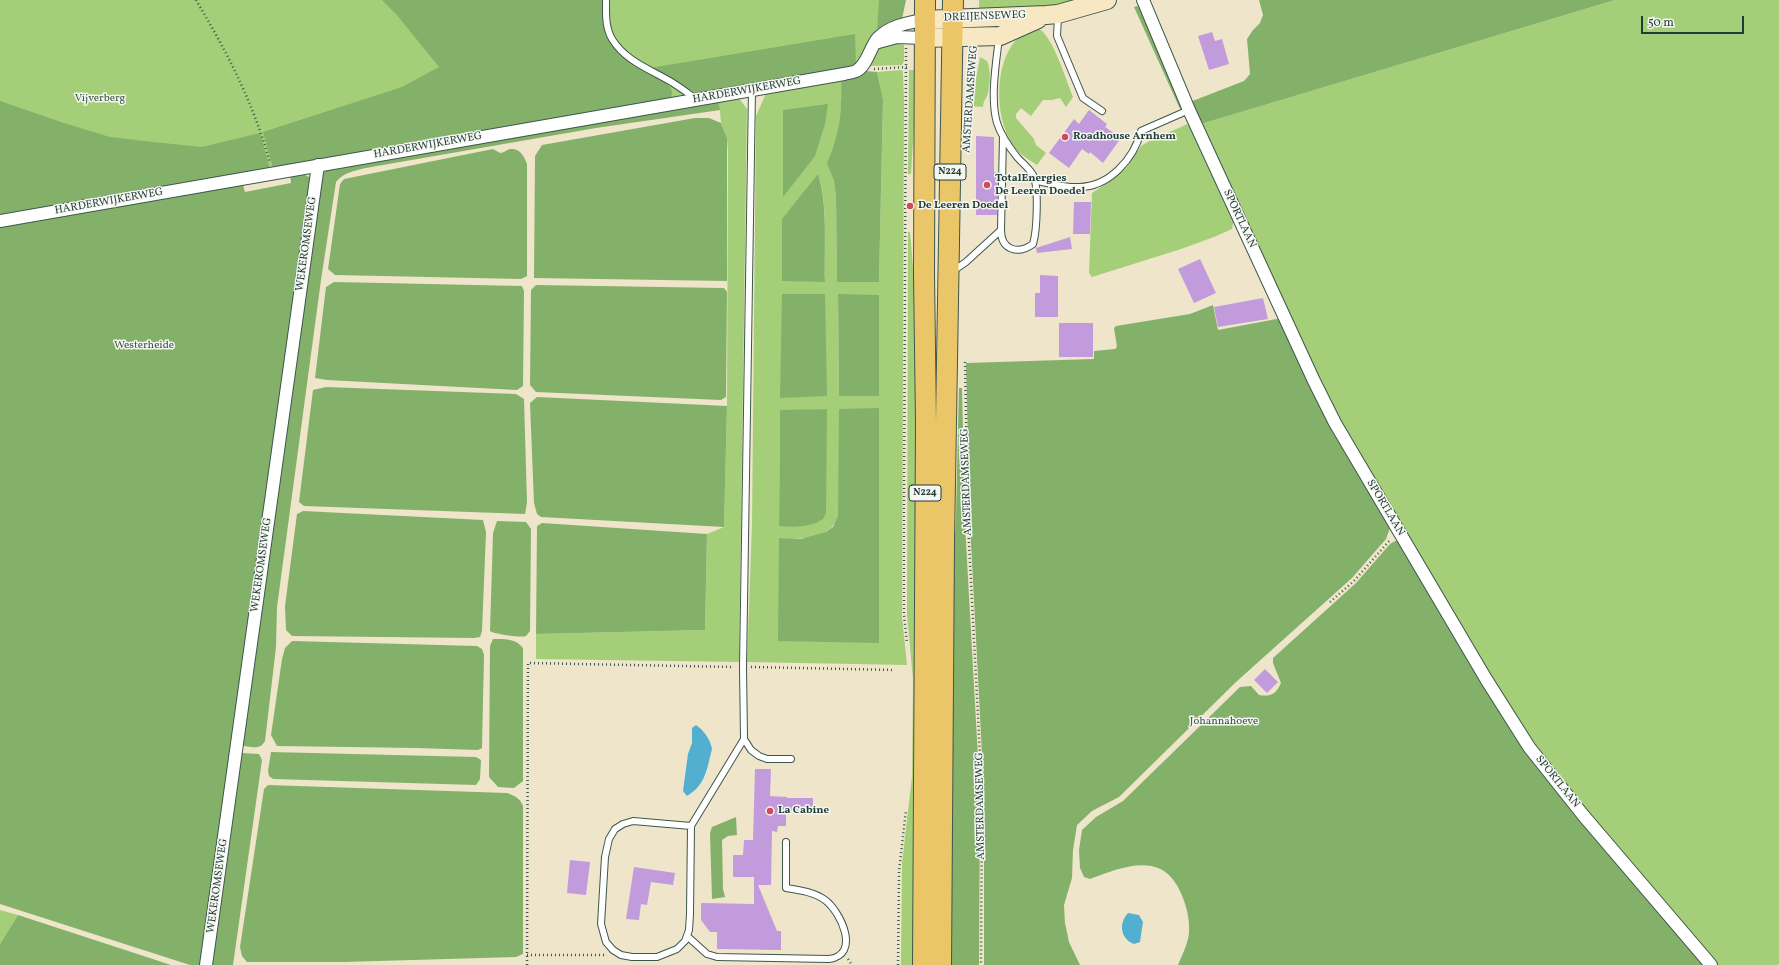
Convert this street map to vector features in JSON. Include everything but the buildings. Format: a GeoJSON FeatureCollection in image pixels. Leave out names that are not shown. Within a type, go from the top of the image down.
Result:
{"type":"FeatureCollection","features":[{"type":"Feature","properties":{"kind":"main road","name":"N224"},"geometry":{"type":"LineString","coordinates":[[923,965],[926,431],[918,32],[925,0]]}},
{"type":"Feature","properties":{"kind":"main road","name":"DREIJENSEWEG"},"geometry":{"type":"LineString","coordinates":[[918,32],[952,38],[975,38],[1001,26],[1052,15],[1107,0]]}},
{"type":"Feature","properties":{"kind":"main road","name":"DREIJENSEWEG"},"geometry":{"type":"LineString","coordinates":[[918,32],[952,9],[1001,26]]}},
{"type":"Feature","properties":{"kind":"main road","name":"AMSTERDAMSEWEG"},"geometry":{"type":"LineString","coordinates":[[941,965],[944,550],[952,9]]}},
{"type":"Feature","properties":{"kind":"street","name":"SPORTLAAN"},"geometry":{"type":"LineString","coordinates":[[1142,0],[1189,110],[1322,398],[1398,531],[1486,679],[1529,747],[1583,815],[1711,965]]}},
{"type":"Feature","properties":{"kind":"street"},"geometry":{"type":"LineString","coordinates":[[856,71],[864,61],[874,43],[888,30],[898,26],[918,32]]}},
{"type":"Feature","properties":{"kind":"street"},"geometry":{"type":"LineString","coordinates":[[874,43],[918,32]]}},
{"type":"Feature","properties":{"kind":"street","name":"HARDERWIJKERWEG"},"geometry":{"type":"LineString","coordinates":[[0,222],[856,71]]}},
{"type":"Feature","properties":{"kind":"street","name":"WEKEROMSEWEG"},"geometry":{"type":"LineString","coordinates":[[206,965],[318,165]]}},
{"type":"Feature","properties":{"kind":"lane"},"geometry":{"type":"LineString","coordinates":[[606,0],[608,30],[612,39],[618,46],[639,66],[672,83],[698,100]]}},
{"type":"Feature","properties":{"kind":"lane"},"geometry":{"type":"LineString","coordinates":[[1052,15],[1056,36],[1083,98],[1102,110]]}},
{"type":"Feature","properties":{"kind":"lane"},"geometry":{"type":"LineString","coordinates":[[1001,26],[993,101],[997,123],[1003,136],[1017,157],[1033,174],[1036,181],[1036,234],[1033,244],[1022,250],[1016,250],[1009,247],[1001,238],[1003,136]]}},
{"type":"Feature","properties":{"kind":"lane"},"geometry":{"type":"LineString","coordinates":[[752,90],[743,667],[744,739],[751,750],[759,756],[767,759],[791,759]]}},
{"type":"Feature","properties":{"kind":"lane"},"geometry":{"type":"LineString","coordinates":[[1036,181],[1078,188],[1095,185],[1106,179],[1123,166],[1133,153],[1141,131],[1189,110]]}},
{"type":"Feature","properties":{"kind":"lane"},"geometry":{"type":"LineString","coordinates":[[949,274],[966,262],[1001,230]]}},
{"type":"Feature","properties":{"kind":"lane"},"geometry":{"type":"LineString","coordinates":[[691,826],[633,822],[623,824],[615,829],[609,839],[606,857],[601,924],[606,942],[613,950],[621,955],[632,957],[657,957],[677,949],[685,941],[690,914],[691,826],[744,739]]}},
{"type":"Feature","properties":{"kind":"lane"},"geometry":{"type":"LineString","coordinates":[[687,936],[707,954],[717,957],[829,959],[837,958],[843,953],[846,946],[846,937],[839,917],[833,908],[824,900],[814,895],[786,888],[786,842]]}},
{"type":"Feature","properties":{"kind":"path"},"geometry":{"type":"LineString","coordinates":[[196,0],[233,64],[258,123],[273,173]]}},
{"type":"Feature","properties":{"kind":"path"},"geometry":{"type":"LineString","coordinates":[[908,650],[904,615],[906,67],[918,32]]}},
{"type":"Feature","properties":{"kind":"path","name":"AMSTERDAMSEWEG"},"geometry":{"type":"LineString","coordinates":[[969,104],[976,63],[975,38]]}},
{"type":"Feature","properties":{"kind":"path"},"geometry":{"type":"LineString","coordinates":[[856,71],[865,68],[884,69],[906,67]]}},
{"type":"Feature","properties":{"kind":"path","name":"AMSTERDAMSEWEG"},"geometry":{"type":"LineString","coordinates":[[965,355],[968,524],[982,786],[981,965]]}},
{"type":"Feature","properties":{"kind":"path"},"geometry":{"type":"LineString","coordinates":[[1330,602],[1354,581],[1398,531]]}},
{"type":"Feature","properties":{"kind":"path"},"geometry":{"type":"LineString","coordinates":[[527,965],[528,663],[895,670]]}},
{"type":"Feature","properties":{"kind":"path"},"geometry":{"type":"LineString","coordinates":[[898,965],[899,871],[906,807]]}},
{"type":"Feature","properties":{"kind":"path"},"geometry":{"type":"LineString","coordinates":[[527,956],[621,955]]}},
{"type":"Feature","properties":{"kind":"green space","name":"Vijverberg"},"geometry":{"type":"Polygon","coordinates":[[[0,0],[905,0],[867,45],[856,63],[855,56],[844,69],[0,217],[0,0]]]}},
{"type":"Feature","properties":{"kind":"green space"},"geometry":{"type":"Polygon","coordinates":[[[382,0],[603,0],[604,25],[612,45],[621,55],[632,63],[663,81],[670,87],[672,91],[671,99],[273,168],[263,132],[402,87],[439,67],[396,14],[382,0]]]}},
{"type":"Feature","properties":{"kind":"green space"},"geometry":{"type":"Polygon","coordinates":[[[879,0],[906,0],[902,19],[877,33],[879,0]]]}},
{"type":"Feature","properties":{"kind":"green space"},"geometry":{"type":"Polygon","coordinates":[[[979,0],[1085,0],[1063,6],[979,10],[979,0]]]}},
{"type":"Feature","properties":{"kind":"green space"},"geometry":{"type":"Polygon","coordinates":[[[1259,0],[1615,0],[1201,124],[1190,102],[1244,81],[1250,74],[1247,39],[1260,23],[1263,15],[1259,0]]]}},
{"type":"Feature","properties":{"kind":"green space"},"geometry":{"type":"Polygon","coordinates":[[[1615,0],[1779,0],[1779,964],[1777,965],[1716,965],[1552,771],[1489,676],[1403,526],[1392,513],[1338,421],[1201,124],[1615,0]]]}},
{"type":"Feature","properties":{"kind":"green space"},"geometry":{"type":"Polygon","coordinates":[[[1137,6],[1140,8],[1182,107],[1180,109],[1134,7],[1137,6]]]}},
{"type":"Feature","properties":{"kind":"green space"},"geometry":{"type":"Polygon","coordinates":[[[1038,28],[1044,33],[1054,49],[1073,97],[1066,107],[1060,98],[1043,100],[1031,116],[1021,108],[1016,114],[1016,118],[1034,139],[1036,145],[1046,153],[1037,165],[1019,152],[1009,139],[1004,126],[999,95],[1003,64],[1008,51],[1018,38],[1038,28]]]}},
{"type":"Feature","properties":{"kind":"green space"},"geometry":{"type":"Polygon","coordinates":[[[855,34],[856,63],[851,67],[697,94],[674,79],[650,68],[855,34]]]}},
{"type":"Feature","properties":{"kind":"green space"},"geometry":{"type":"Polygon","coordinates":[[[895,43],[904,45],[904,61],[902,65],[870,66],[869,64],[879,48],[895,43]]]}},
{"type":"Feature","properties":{"kind":"green space"},"geometry":{"type":"Polygon","coordinates":[[[980,57],[987,61],[990,72],[988,93],[983,107],[971,106],[980,57]]]}},
{"type":"Feature","properties":{"kind":"green space"},"geometry":{"type":"Polygon","coordinates":[[[902,70],[903,73],[902,616],[907,665],[747,662],[752,523],[756,116],[767,91],[841,79],[841,102],[838,132],[828,163],[834,181],[836,198],[837,282],[879,282],[883,99],[877,72],[902,70]],[[818,175],[807,190],[825,282],[825,226],[823,196],[818,175]],[[838,295],[839,396],[879,295],[838,295]],[[827,409],[780,411],[779,526],[799,526],[820,521],[827,409]],[[839,495],[838,517],[834,525],[821,534],[813,537],[796,539],[779,538],[878,643],[839,495]]]}},
{"type":"Feature","properties":{"kind":"green space"},"geometry":{"type":"Polygon","coordinates":[[[909,70],[915,70],[911,174],[908,174],[909,70]]]}},
{"type":"Feature","properties":{"kind":"green space"},"geometry":{"type":"Polygon","coordinates":[[[865,71],[877,72],[883,99],[879,282],[837,282],[836,198],[834,181],[827,163],[835,142],[839,122],[841,79],[865,71]]]}},
{"type":"Feature","properties":{"kind":"green space"},"geometry":{"type":"Polygon","coordinates":[[[738,97],[747,109],[739,662],[536,659],[536,634],[705,630],[707,534],[724,527],[727,406],[728,152],[727,138],[721,123],[719,101],[738,97]]]}},
{"type":"Feature","properties":{"kind":"green space"},"geometry":{"type":"Polygon","coordinates":[[[0,101],[110,137],[202,147],[260,133],[270,169],[0,218],[0,101]]]}},
{"type":"Feature","properties":{"kind":"green space"},"geometry":{"type":"Polygon","coordinates":[[[719,101],[720,110],[596,128],[361,169],[350,172],[336,182],[321,280],[277,607],[276,647],[265,741],[259,747],[242,745],[320,176],[329,168],[719,101]]]}},
{"type":"Feature","properties":{"kind":"green space"},"geometry":{"type":"Polygon","coordinates":[[[828,104],[825,124],[815,156],[783,197],[783,110],[828,104]]]}},
{"type":"Feature","properties":{"kind":"green space"},"geometry":{"type":"Polygon","coordinates":[[[695,118],[709,118],[721,123],[727,138],[727,281],[534,278],[535,156],[542,145],[695,118]]]}},
{"type":"Feature","properties":{"kind":"green space"},"geometry":{"type":"Polygon","coordinates":[[[1190,123],[1234,218],[1232,229],[1181,249],[1092,277],[1089,273],[1092,193],[1112,180],[1127,167],[1141,146],[1190,123]]]}},
{"type":"Feature","properties":{"kind":"green space"},"geometry":{"type":"Polygon","coordinates":[[[493,149],[500,153],[510,149],[519,151],[523,155],[527,164],[527,276],[521,279],[335,275],[328,269],[340,184],[344,179],[493,149]]]}},
{"type":"Feature","properties":{"kind":"green space","name":"Westerheide"},"geometry":{"type":"Polygon","coordinates":[[[290,173],[301,173],[311,178],[202,965],[190,965],[0,904],[0,225],[242,182],[245,192],[291,183],[290,173]]]}},
{"type":"Feature","properties":{"kind":"green space"},"geometry":{"type":"Polygon","coordinates":[[[818,174],[823,198],[825,227],[825,282],[782,281],[782,219],[818,174]]]}},
{"type":"Feature","properties":{"kind":"green space"},"geometry":{"type":"Polygon","coordinates":[[[908,232],[910,232],[916,302],[918,409],[915,965],[901,965],[902,863],[912,777],[913,679],[907,615],[908,232]]]}},
{"type":"Feature","properties":{"kind":"green space"},"geometry":{"type":"Polygon","coordinates":[[[334,282],[522,286],[524,291],[523,386],[517,390],[327,380],[315,378],[326,287],[334,282]]]}},
{"type":"Feature","properties":{"kind":"green space"},"geometry":{"type":"Polygon","coordinates":[[[536,285],[724,288],[727,292],[726,397],[721,400],[536,392],[530,385],[531,290],[536,285]]]}},
{"type":"Feature","properties":{"kind":"green space"},"geometry":{"type":"Polygon","coordinates":[[[782,294],[825,294],[827,396],[780,398],[782,294]]]}},
{"type":"Feature","properties":{"kind":"green space"},"geometry":{"type":"Polygon","coordinates":[[[838,294],[879,295],[879,396],[839,396],[838,294]]]}},
{"type":"Feature","properties":{"kind":"green space"},"geometry":{"type":"Polygon","coordinates":[[[1213,305],[1218,330],[1282,318],[1390,523],[1390,528],[1386,539],[1352,578],[1236,682],[1119,797],[1092,811],[1077,825],[1073,850],[1072,878],[1064,905],[1065,923],[1069,942],[1080,965],[984,965],[984,793],[970,524],[966,363],[1094,359],[1094,351],[1115,349],[1117,347],[1114,328],[1116,326],[1190,314],[1213,305]]]}},
{"type":"Feature","properties":{"kind":"green space"},"geometry":{"type":"Polygon","coordinates":[[[326,387],[516,394],[524,399],[527,503],[525,514],[304,506],[299,502],[313,390],[326,387]]]}},
{"type":"Feature","properties":{"kind":"green space"},"geometry":{"type":"Polygon","coordinates":[[[959,388],[962,388],[965,524],[980,793],[979,965],[948,965],[952,595],[956,516],[959,388]]]}},
{"type":"Feature","properties":{"kind":"green space"},"geometry":{"type":"Polygon","coordinates":[[[537,397],[727,406],[724,527],[541,517],[537,514],[534,503],[530,403],[537,397]]]}},
{"type":"Feature","properties":{"kind":"green space"},"geometry":{"type":"Polygon","coordinates":[[[879,408],[879,643],[778,641],[779,538],[801,539],[826,532],[833,527],[838,516],[839,409],[879,408]]]}},
{"type":"Feature","properties":{"kind":"green space"},"geometry":{"type":"Polygon","coordinates":[[[827,409],[826,513],[823,519],[813,524],[796,527],[779,526],[780,410],[827,409]]]}},
{"type":"Feature","properties":{"kind":"green space"},"geometry":{"type":"Polygon","coordinates":[[[303,511],[483,520],[486,532],[482,631],[480,637],[292,636],[286,630],[285,606],[297,514],[303,511]]]}},
{"type":"Feature","properties":{"kind":"green space"},"geometry":{"type":"Polygon","coordinates":[[[497,521],[526,522],[531,529],[530,631],[526,636],[508,635],[490,631],[493,533],[497,521]]]}},
{"type":"Feature","properties":{"kind":"green space"},"geometry":{"type":"Polygon","coordinates":[[[542,523],[707,534],[705,630],[536,634],[537,526],[542,523]]]}},
{"type":"Feature","properties":{"kind":"green space","name":"Johannahoeve"},"geometry":{"type":"Polygon","coordinates":[[[1398,541],[1483,682],[1706,965],[1178,965],[1185,949],[1189,933],[1189,925],[1186,905],[1178,886],[1172,878],[1158,868],[1141,865],[1115,870],[1090,879],[1084,877],[1080,868],[1079,850],[1082,830],[1096,817],[1123,801],[1240,687],[1251,686],[1259,695],[1267,696],[1273,694],[1281,683],[1273,663],[1273,658],[1356,583],[1390,544],[1398,541]]]}},
{"type":"Feature","properties":{"kind":"green space"},"geometry":{"type":"Polygon","coordinates":[[[493,639],[506,639],[517,642],[523,648],[523,781],[514,788],[498,787],[489,777],[490,646],[493,639]]]}},
{"type":"Feature","properties":{"kind":"green space"},"geometry":{"type":"Polygon","coordinates":[[[292,641],[477,646],[482,649],[484,655],[482,748],[478,750],[277,746],[271,735],[282,659],[285,648],[292,641]]]}},
{"type":"Feature","properties":{"kind":"green space"},"geometry":{"type":"Polygon","coordinates":[[[271,752],[476,757],[481,760],[480,779],[476,785],[273,779],[269,776],[268,771],[271,752]]]}},
{"type":"Feature","properties":{"kind":"green space"},"geometry":{"type":"Polygon","coordinates":[[[241,753],[259,754],[262,760],[233,965],[210,965],[241,753]]]}},
{"type":"Feature","properties":{"kind":"green space"},"geometry":{"type":"Polygon","coordinates":[[[268,785],[507,793],[517,798],[523,806],[523,954],[516,957],[344,962],[247,962],[242,956],[240,947],[264,789],[268,785]]]}},
{"type":"Feature","properties":{"kind":"green space"},"geometry":{"type":"Polygon","coordinates":[[[736,817],[737,835],[728,836],[722,840],[723,889],[725,897],[712,899],[710,833],[712,827],[736,817]]]}},
{"type":"Feature","properties":{"kind":"green space"},"geometry":{"type":"Polygon","coordinates":[[[0,910],[18,915],[0,944],[0,910]]]}},
{"type":"Feature","properties":{"kind":"green space"},"geometry":{"type":"Polygon","coordinates":[[[18,915],[171,965],[0,965],[0,944],[18,915]]]}},
{"type":"Feature","properties":{"kind":"water"},"geometry":{"type":"Polygon","coordinates":[[[696,725],[707,736],[712,749],[705,776],[698,787],[687,796],[683,791],[688,754],[692,743],[692,728],[696,725]]]}},
{"type":"Feature","properties":{"kind":"water"},"geometry":{"type":"Polygon","coordinates":[[[1128,913],[1139,915],[1143,922],[1140,942],[1134,944],[1126,939],[1122,931],[1123,922],[1128,913]]]}},
{"type":"Feature","properties":{"kind":"place","name":"Roadhouse Arnhem"},"geometry":{"type":"Point","coordinates":[1065,137]}},
{"type":"Feature","properties":{"kind":"place","name":"TotalEnergies De Leeren Doedel"},"geometry":{"type":"Point","coordinates":[987,185]}},
{"type":"Feature","properties":{"kind":"place","name":"De Leeren Doedel"},"geometry":{"type":"Point","coordinates":[910,206]}},
{"type":"Feature","properties":{"kind":"place","name":"La Cabine"},"geometry":{"type":"Point","coordinates":[770,811]}}]}
